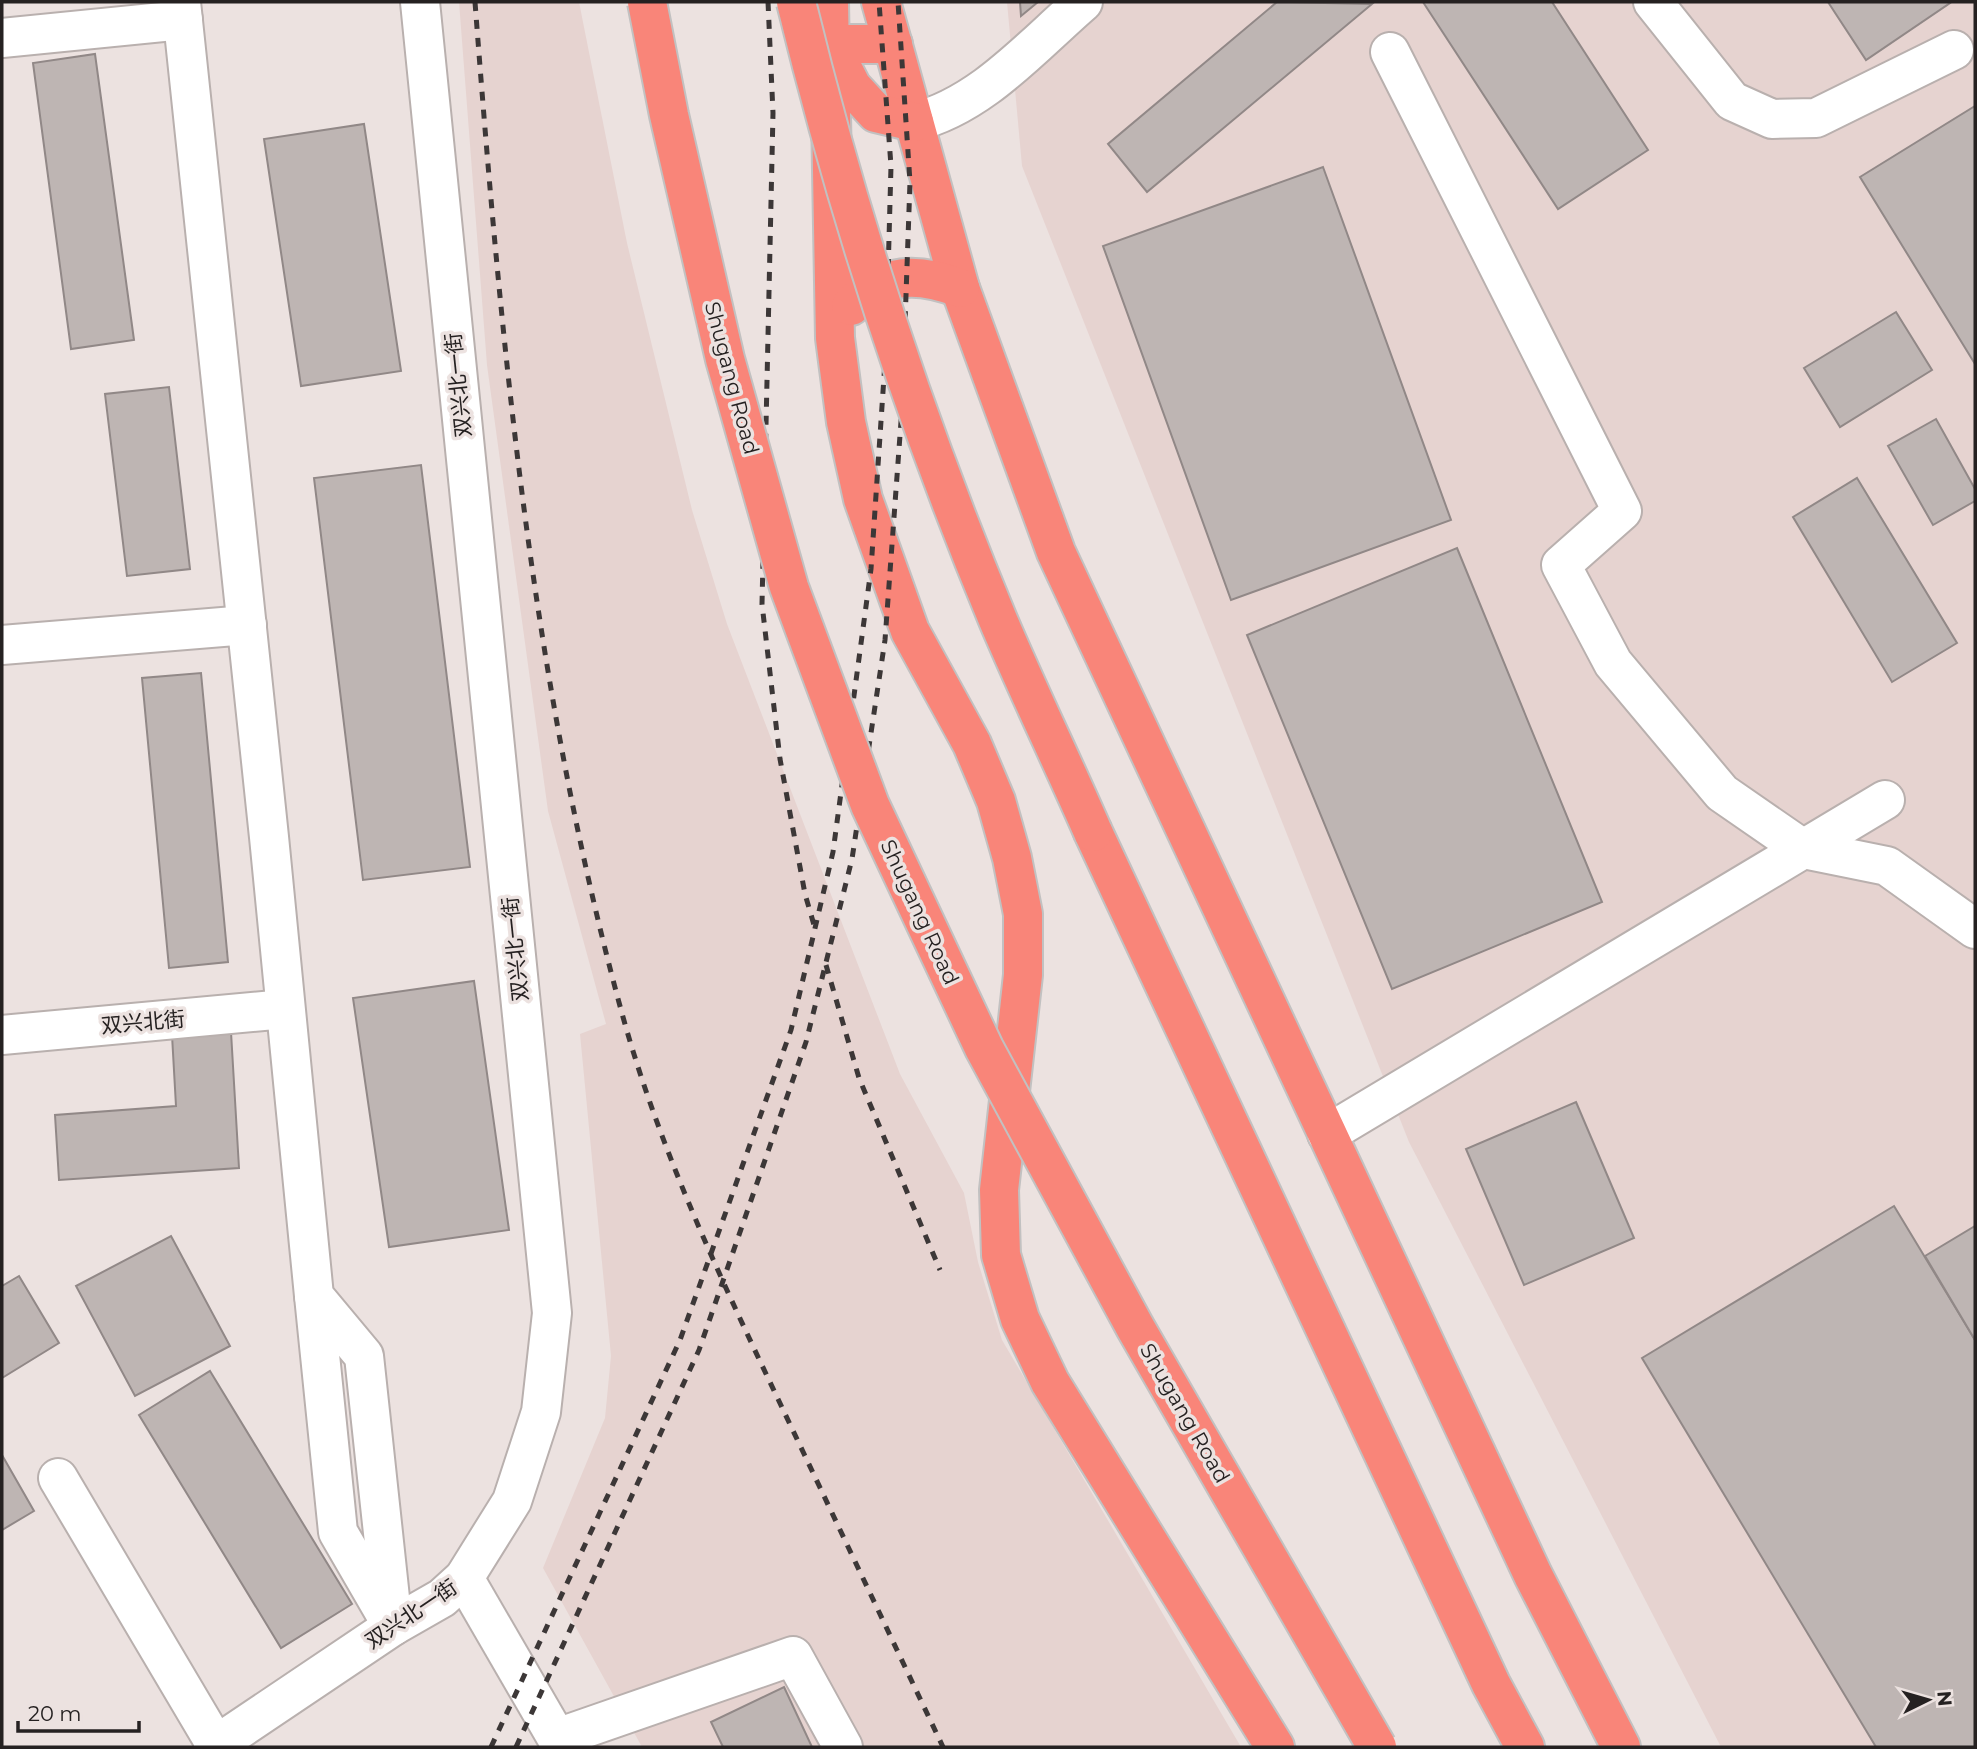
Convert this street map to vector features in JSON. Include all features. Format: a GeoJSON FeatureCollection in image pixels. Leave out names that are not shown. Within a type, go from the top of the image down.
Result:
{"type":"FeatureCollection","features":[{"type":"Feature","properties":{"kind":"highway","name":"Shugang Road"},"geometry":{"type":"LineString","coordinates":[[648,2],[669,115],[725,359],[789,587],[870,805],[984,1048],[1135,1326],[1377,1747]]}},
{"type":"Feature","properties":{"kind":"highway"},"geometry":{"type":"LineString","coordinates":[[796,2],[868,262],[936,459],[998,620],[1093,832],[1491,1684],[1525,1747]]}},
{"type":"Feature","properties":{"kind":"highway"},"geometry":{"type":"LineString","coordinates":[[829,2],[835,338],[846,422],[863,499],[910,631],[972,744],[996,802],[1021,903],[1023,975],[999,1190],[1001,1255],[1020,1319],[1050,1382],[1275,1747]]}},
{"type":"Feature","properties":{"kind":"highway"},"geometry":{"type":"LineString","coordinates":[[881,2],[960,288],[1056,552],[1533,1575],[1621,1747]]}},
{"type":"Feature","properties":{"kind":"highway"},"geometry":{"type":"LineString","coordinates":[[830,44],[892,44]]}},
{"type":"Feature","properties":{"kind":"highway"},"geometry":{"type":"LineString","coordinates":[[830,44],[852,87],[876,113],[914,122]]}},
{"type":"Feature","properties":{"kind":"highway"},"geometry":{"type":"LineString","coordinates":[[835,338],[848,309],[868,289],[900,278],[930,277],[960,288]]}},
{"type":"Feature","properties":{"kind":"street","name":"双兴北一街"},"geometry":{"type":"LineString","coordinates":[[215,1746],[393,1626],[442,1598],[464,1578],[512,1501],[541,1412],[552,1313],[420,2]]}},
{"type":"Feature","properties":{"kind":"street"},"geometry":{"type":"LineString","coordinates":[[914,122],[939,116],[968,101],[1083,2]]}},
{"type":"Feature","properties":{"kind":"street"},"geometry":{"type":"LineString","coordinates":[[1653,2],[1732,101],[1772,119],[1816,118],[1954,50]]}},
{"type":"Feature","properties":{"kind":"street"},"geometry":{"type":"LineString","coordinates":[[2,38],[182,11],[314,1296],[364,1356],[393,1626]]}},
{"type":"Feature","properties":{"kind":"street"},"geometry":{"type":"LineString","coordinates":[[1390,52],[1622,511],[1561,565],[1613,663],[1722,793],[1803,849],[1887,866],[1975,929]]}},
{"type":"Feature","properties":{"kind":"street"},"geometry":{"type":"LineString","coordinates":[[2,645],[247,625]]}},
{"type":"Feature","properties":{"kind":"street"},"geometry":{"type":"LineString","coordinates":[[1328,1135],[1885,800]]}},
{"type":"Feature","properties":{"kind":"street","name":"双兴北街"},"geometry":{"type":"LineString","coordinates":[[2,1035],[285,1009]]}},
{"type":"Feature","properties":{"kind":"street"},"geometry":{"type":"LineString","coordinates":[[58,1478],[215,1746]]}},
{"type":"Feature","properties":{"kind":"street"},"geometry":{"type":"LineString","coordinates":[[464,1578],[559,1743],[793,1656],[843,1747]]}},
{"type":"Feature","properties":{"kind":"shaded area"},"geometry":{"type":"Polygon","coordinates":[[[459,2],[579,2],[627,243],[692,510],[727,624],[900,1074],[964,1193],[978,1262],[1002,1340],[1241,1747],[642,1747],[543,1568],[605,1418],[611,1356],[580,1034],[606,1024],[548,811],[487,365],[459,2]]]}},
{"type":"Feature","properties":{"kind":"shaded area"},"geometry":{"type":"Polygon","coordinates":[[[1007,2],[1975,2],[1975,1747],[1721,1747],[1409,1142],[1022,166],[1007,2]]]}},
{"type":"Feature","properties":{"kind":"building"},"geometry":{"type":"Polygon","coordinates":[[[1020,2],[1038,2],[1021,16],[1020,2]]]}},
{"type":"Feature","properties":{"kind":"building"},"geometry":{"type":"Polygon","coordinates":[[[1277,2],[1372,4],[1147,192],[1108,144],[1277,2]]]}},
{"type":"Feature","properties":{"kind":"building"},"geometry":{"type":"Polygon","coordinates":[[[1423,2],[1552,2],[1648,150],[1558,209],[1423,2]]]}},
{"type":"Feature","properties":{"kind":"building"},"geometry":{"type":"Polygon","coordinates":[[[1828,2],[1949,2],[1950,3],[1866,60],[1828,2]]]}},
{"type":"Feature","properties":{"kind":"building"},"geometry":{"type":"Polygon","coordinates":[[[95,54],[134,340],[71,349],[33,63],[95,54]]]}},
{"type":"Feature","properties":{"kind":"building"},"geometry":{"type":"Polygon","coordinates":[[[1975,106],[1975,364],[1860,177],[1975,106]]]}},
{"type":"Feature","properties":{"kind":"building"},"geometry":{"type":"Polygon","coordinates":[[[364,124],[401,371],[301,386],[264,139],[364,124]]]}},
{"type":"Feature","properties":{"kind":"building"},"geometry":{"type":"Polygon","coordinates":[[[1323,167],[1451,520],[1231,600],[1103,246],[1323,167]]]}},
{"type":"Feature","properties":{"kind":"building"},"geometry":{"type":"Polygon","coordinates":[[[1896,312],[1932,370],[1840,427],[1804,368],[1896,312]]]}},
{"type":"Feature","properties":{"kind":"building"},"geometry":{"type":"Polygon","coordinates":[[[169,387],[190,569],[127,576],[105,394],[169,387]]]}},
{"type":"Feature","properties":{"kind":"building"},"geometry":{"type":"Polygon","coordinates":[[[1936,419],[1975,489],[1975,501],[1933,525],[1888,446],[1936,419]]]}},
{"type":"Feature","properties":{"kind":"building"},"geometry":{"type":"Polygon","coordinates":[[[421,465],[470,867],[363,880],[314,478],[421,465]]]}},
{"type":"Feature","properties":{"kind":"building"},"geometry":{"type":"Polygon","coordinates":[[[1857,478],[1957,643],[1892,682],[1793,517],[1857,478]]]}},
{"type":"Feature","properties":{"kind":"building"},"geometry":{"type":"Polygon","coordinates":[[[1457,548],[1602,902],[1392,989],[1247,635],[1457,548]]]}},
{"type":"Feature","properties":{"kind":"building"},"geometry":{"type":"Polygon","coordinates":[[[201,673],[228,962],[169,968],[142,678],[201,673]]]}},
{"type":"Feature","properties":{"kind":"building"},"geometry":{"type":"Polygon","coordinates":[[[474,981],[509,1230],[389,1247],[353,998],[474,981]]]}},
{"type":"Feature","properties":{"kind":"building"},"geometry":{"type":"Polygon","coordinates":[[[231,1032],[239,1168],[59,1180],[55,1115],[176,1106],[172,1035],[231,1032]]]}},
{"type":"Feature","properties":{"kind":"building"},"geometry":{"type":"Polygon","coordinates":[[[1576,1102],[1634,1238],[1524,1285],[1466,1149],[1576,1102]]]}},
{"type":"Feature","properties":{"kind":"building"},"geometry":{"type":"Polygon","coordinates":[[[1894,1206],[1975,1340],[1975,1747],[1876,1747],[1642,1358],[1894,1206]]]}},
{"type":"Feature","properties":{"kind":"building"},"geometry":{"type":"Polygon","coordinates":[[[1975,1226],[1975,1340],[1925,1256],[1975,1226]]]}},
{"type":"Feature","properties":{"kind":"building"},"geometry":{"type":"Polygon","coordinates":[[[171,1236],[230,1346],[135,1396],[76,1286],[171,1236]]]}},
{"type":"Feature","properties":{"kind":"building"},"geometry":{"type":"Polygon","coordinates":[[[19,1276],[59,1343],[2,1378],[2,1286],[19,1276]]]}},
{"type":"Feature","properties":{"kind":"building"},"geometry":{"type":"Polygon","coordinates":[[[210,1371],[352,1604],[281,1648],[139,1415],[210,1371]]]}},
{"type":"Feature","properties":{"kind":"building"},"geometry":{"type":"Polygon","coordinates":[[[2,1455],[34,1511],[2,1530],[2,1455]]]}},
{"type":"Feature","properties":{"kind":"building"},"geometry":{"type":"Polygon","coordinates":[[[784,1687],[812,1747],[723,1747],[711,1722],[784,1687]]]}},
{"type":"Feature","properties":{"kind":"railway"},"geometry":{"type":"LineString","coordinates":[[475,2],[509,386],[543,640],[565,767],[592,893],[623,1017],[673,1164],[713,1259],[943,1747]]}},
{"type":"Feature","properties":{"kind":"railway"},"geometry":{"type":"LineString","coordinates":[[768,2],[773,113],[762,604],[780,759],[805,894],[814,925]]}},
{"type":"Feature","properties":{"kind":"railway"},"geometry":{"type":"LineString","coordinates":[[491,1747],[680,1340],[791,1030],[833,852],[871,569],[886,347],[891,166],[879,2]]}},
{"type":"Feature","properties":{"kind":"railway"},"geometry":{"type":"LineString","coordinates":[[516,1747],[699,1350],[806,1042],[852,859],[885,640],[902,408],[910,182],[898,2]]}},
{"type":"Feature","properties":{"kind":"railway"},"geometry":{"type":"LineString","coordinates":[[826,965],[859,1078],[940,1270]]}}]}
